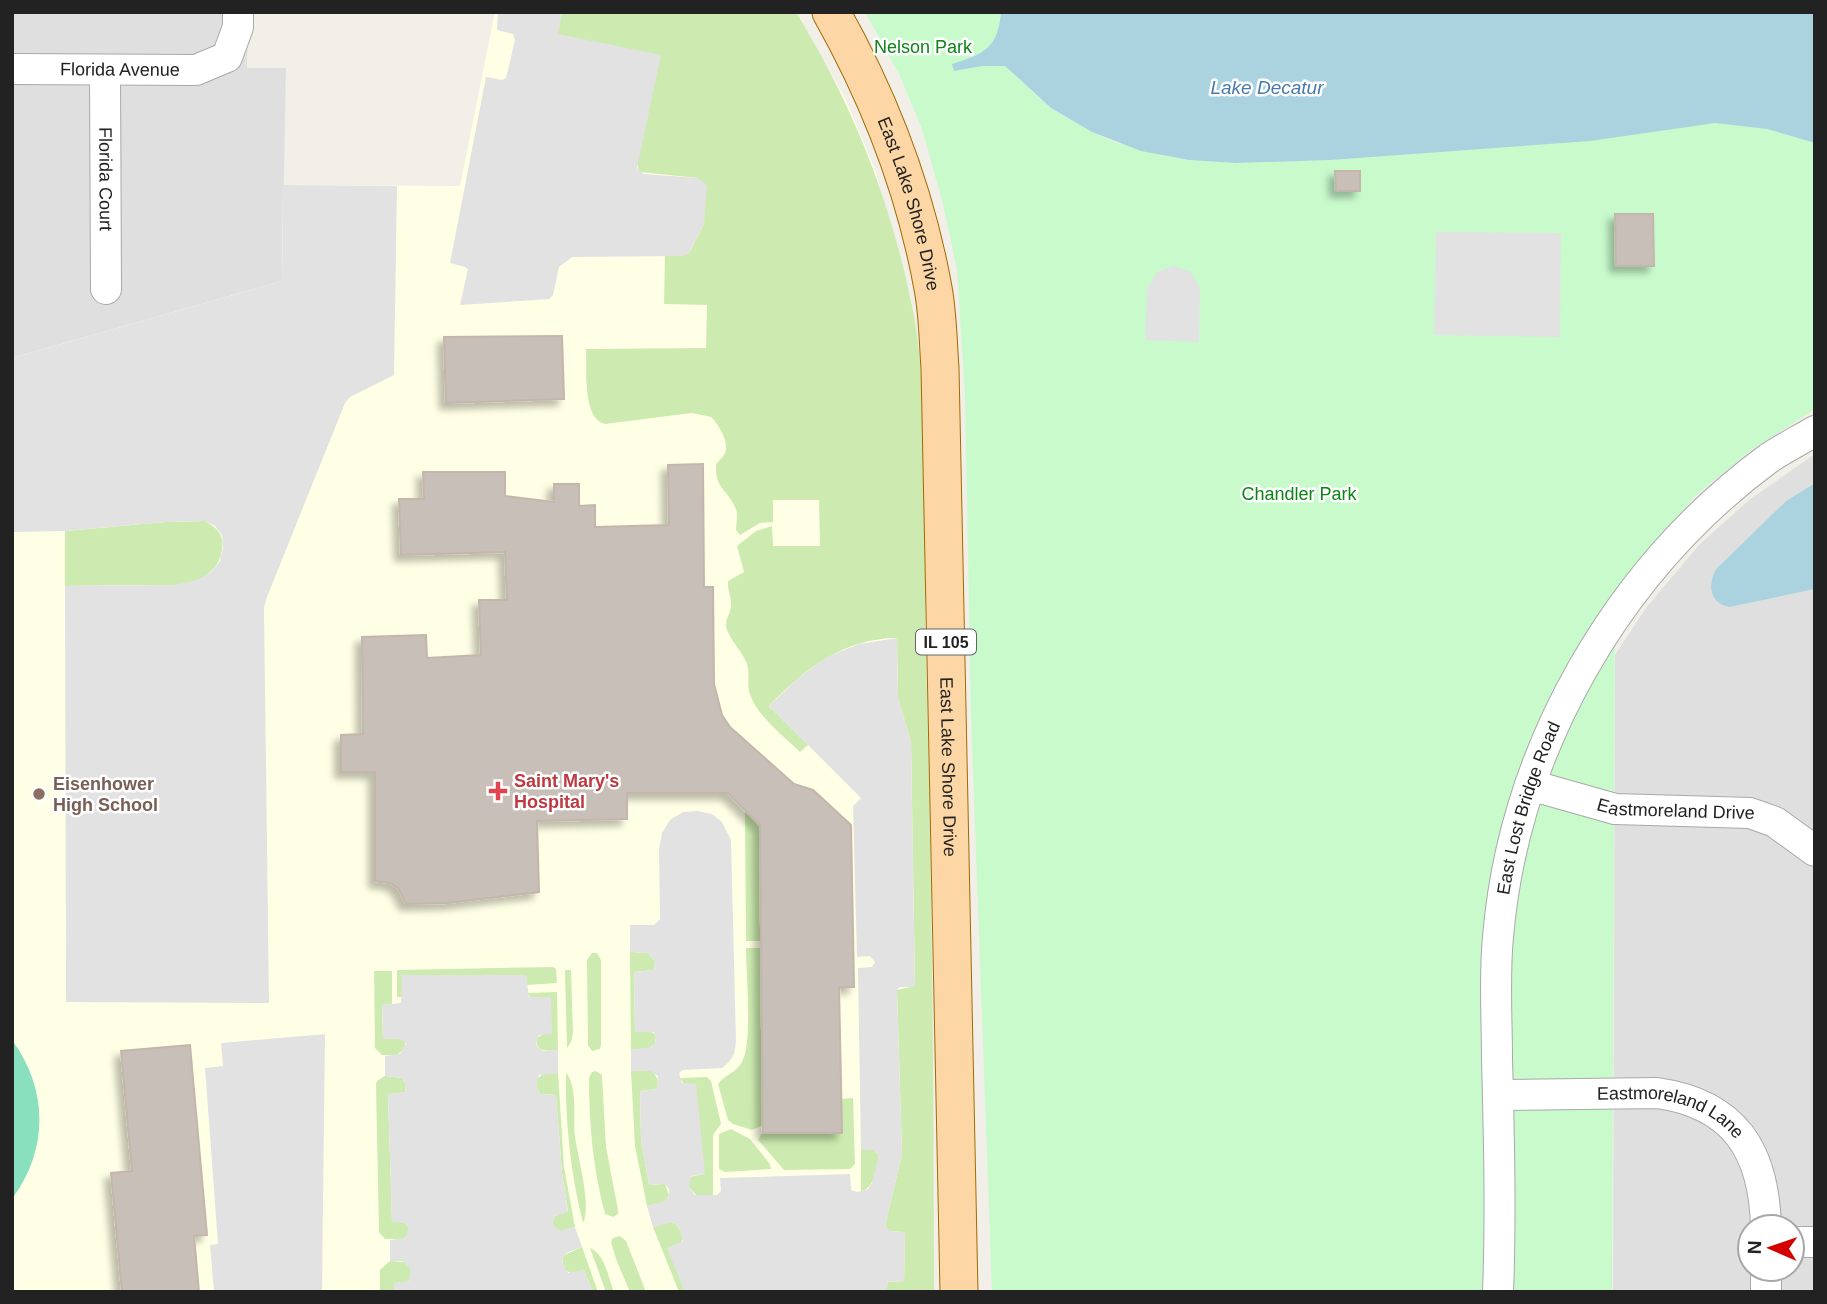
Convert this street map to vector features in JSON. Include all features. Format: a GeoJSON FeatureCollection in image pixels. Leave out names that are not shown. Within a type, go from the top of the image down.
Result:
{"type":"FeatureCollection","features":[{"type":"Feature","properties":{"kind":"main road","name":"East Lake Shore Drive"},"geometry":{"type":"LineString","coordinates":[[831,12],[860,64],[893,138],[916,206],[934,290],[940,368],[960,1292]]}},
{"type":"Feature","properties":{"kind":"street","name":"Florida Avenue"},"geometry":{"type":"LineString","coordinates":[[12,69],[196,70],[228,57],[238,27],[238,12]]}},
{"type":"Feature","properties":{"kind":"street","name":"Florida Court"},"geometry":{"type":"LineString","coordinates":[[105,71],[106,289]]}},
{"type":"Feature","properties":{"kind":"street","name":"East Lost Bridge Road"},"geometry":{"type":"LineString","coordinates":[[1499,1292],[1497,939],[1510,856],[1530,785],[1555,720],[1572,688],[1636,589],[1682,534],[1725,494],[1771,457],[1815,431]]}},
{"type":"Feature","properties":{"kind":"street","name":"Eastmoreland Drive"},"geometry":{"type":"LineString","coordinates":[[1530,785],[1615,809],[1750,813],[1775,822],[1815,851]]}},
{"type":"Feature","properties":{"kind":"street","name":"Eastmoreland Lane"},"geometry":{"type":"LineString","coordinates":[[1498,1095],[1657,1093],[1682,1097],[1703,1105],[1721,1115],[1736,1129],[1750,1150],[1763,1186],[1765,1213]]}},
{"type":"Feature","properties":{"kind":"shaded area"},"geometry":{"type":"Polygon","coordinates":[[[12,12],[248,12],[247,68],[286,68],[282,281],[12,358],[12,12]]]}},
{"type":"Feature","properties":{"kind":"shaded area","name":"Saint Mary's Hospital"},"geometry":{"type":"Polygon","coordinates":[[[495,12],[796,12],[846,100],[875,170],[911,298],[923,420],[934,1292],[12,1292],[12,358],[282,281],[283,185],[460,186],[495,12]]]}},
{"type":"Feature","properties":{"kind":"shaded area"},"geometry":{"type":"Polygon","coordinates":[[[498,12],[562,12],[558,34],[661,55],[637,168],[644,174],[698,178],[707,186],[704,224],[688,254],[572,257],[559,267],[553,295],[549,299],[460,305],[468,269],[450,263],[486,77],[502,80],[506,78],[515,40],[513,34],[497,30],[498,12]]]}},
{"type":"Feature","properties":{"kind":"shaded area"},"geometry":{"type":"Polygon","coordinates":[[[283,185],[397,186],[394,375],[350,397],[345,403],[264,607],[269,1003],[66,1002],[65,586],[173,585],[194,581],[210,573],[220,561],[222,535],[215,526],[205,521],[12,532],[12,358],[282,281],[283,185]]]}},
{"type":"Feature","properties":{"kind":"shaded area"},"geometry":{"type":"Polygon","coordinates":[[[1436,232],[1561,233],[1560,337],[1434,335],[1436,232]]]}},
{"type":"Feature","properties":{"kind":"shaded area"},"geometry":{"type":"Polygon","coordinates":[[[1174,266],[1191,272],[1200,289],[1199,342],[1145,340],[1147,289],[1157,272],[1174,266]]]}},
{"type":"Feature","properties":{"kind":"shaded area"},"geometry":{"type":"Polygon","coordinates":[[[1815,454],[1815,483],[1786,501],[1716,569],[1730,607],[1815,589],[1815,1292],[1613,1292],[1615,655],[1646,608],[1699,545],[1749,500],[1815,454]]]}},
{"type":"Feature","properties":{"kind":"shaded area"},"geometry":{"type":"Polygon","coordinates":[[[897,638],[898,698],[911,742],[915,987],[900,987],[897,990],[902,1154],[885,1226],[889,1231],[905,1232],[904,1281],[888,1282],[885,1292],[685,1292],[667,1248],[683,1241],[679,1227],[673,1222],[653,1227],[647,1206],[665,1201],[669,1189],[665,1184],[649,1185],[641,1140],[640,1091],[657,1089],[658,1076],[650,1071],[631,1071],[631,1050],[652,1047],[656,1040],[654,1032],[635,1032],[634,972],[654,970],[655,961],[648,953],[630,952],[630,925],[654,925],[660,919],[659,849],[662,833],[670,820],[683,812],[697,811],[712,814],[722,822],[731,840],[736,1042],[734,1054],[722,1068],[683,1070],[679,1073],[682,1083],[696,1084],[705,1174],[691,1176],[689,1187],[695,1195],[717,1195],[721,1191],[720,1178],[850,1174],[851,1190],[858,1192],[868,1189],[879,1155],[874,1150],[861,1150],[858,968],[872,967],[875,962],[870,956],[857,957],[853,806],[861,798],[769,706],[797,679],[827,657],[859,644],[897,638]]]}},
{"type":"Feature","properties":{"kind":"shaded area"},"geometry":{"type":"Polygon","coordinates":[[[402,975],[526,975],[529,997],[551,997],[552,1034],[539,1035],[536,1043],[543,1051],[558,1050],[558,1073],[539,1075],[536,1086],[540,1094],[556,1095],[568,1212],[555,1216],[552,1223],[559,1231],[575,1227],[582,1247],[564,1255],[562,1262],[568,1273],[584,1270],[593,1292],[394,1292],[394,1283],[409,1281],[411,1270],[403,1261],[390,1261],[390,1240],[405,1238],[409,1228],[405,1223],[392,1222],[388,1094],[405,1092],[406,1084],[402,1078],[385,1076],[385,1056],[400,1054],[406,1044],[402,1039],[383,1039],[382,1005],[401,1003],[402,975]]]}},
{"type":"Feature","properties":{"kind":"shaded area"},"geometry":{"type":"Polygon","coordinates":[[[325,1034],[322,1292],[214,1292],[210,1245],[218,1244],[205,1068],[223,1066],[221,1043],[325,1034]]]}},
{"type":"Feature","properties":{"kind":"green space"},"geometry":{"type":"Polygon","coordinates":[[[562,12],[796,12],[851,115],[879,184],[901,257],[915,319],[922,391],[934,1292],[885,1292],[888,1282],[904,1281],[905,1232],[889,1231],[885,1226],[902,1154],[897,990],[915,986],[911,742],[898,698],[897,638],[860,643],[827,658],[796,680],[769,706],[808,745],[800,752],[770,724],[752,700],[748,688],[747,664],[727,628],[731,604],[728,581],[744,572],[737,546],[756,531],[772,526],[773,546],[820,546],[819,500],[773,500],[773,522],[760,523],[740,535],[736,530],[736,510],[717,479],[716,465],[724,455],[726,446],[711,417],[692,413],[605,424],[592,413],[587,392],[586,349],[706,348],[707,305],[664,304],[665,256],[682,256],[690,251],[704,224],[698,178],[639,172],[637,163],[557,34],[562,12]]]}},
{"type":"Feature","properties":{"kind":"green space","name":"Chandler Park"},"geometry":{"type":"Polygon","coordinates":[[[865,12],[1001,12],[993,41],[973,57],[953,64],[954,71],[982,66],[1005,66],[1050,108],[1092,132],[1117,143],[1189,160],[1236,163],[1331,160],[1504,147],[1715,123],[1767,129],[1815,143],[1815,409],[1751,450],[1694,497],[1615,598],[1612,1292],[992,1292],[971,715],[965,394],[957,270],[943,204],[922,129],[900,76],[865,12]]]}},
{"type":"Feature","properties":{"kind":"green space"},"geometry":{"type":"Polygon","coordinates":[[[205,521],[219,532],[223,545],[216,565],[200,579],[175,585],[65,586],[65,531],[205,521]]]}},
{"type":"Feature","properties":{"kind":"green space"},"geometry":{"type":"Polygon","coordinates":[[[745,810],[760,825],[761,941],[746,941],[745,810]]]}},
{"type":"Feature","properties":{"kind":"green space"},"geometry":{"type":"Polygon","coordinates":[[[746,948],[761,948],[763,1125],[752,1130],[728,1120],[718,1084],[739,1066],[745,1052],[748,1024],[746,948]]]}},
{"type":"Feature","properties":{"kind":"green space"},"geometry":{"type":"Polygon","coordinates":[[[630,952],[648,953],[655,961],[654,970],[634,972],[635,1031],[650,1031],[656,1035],[655,1044],[648,1049],[631,1050],[630,952]]]}},
{"type":"Feature","properties":{"kind":"green space"},"geometry":{"type":"Polygon","coordinates":[[[592,953],[597,953],[601,960],[601,1045],[600,1049],[592,1051],[588,1045],[587,960],[592,953]]]}},
{"type":"Feature","properties":{"kind":"green space"},"geometry":{"type":"Polygon","coordinates":[[[556,969],[557,983],[527,985],[526,975],[403,975],[403,997],[397,997],[397,970],[556,969]]]}},
{"type":"Feature","properties":{"kind":"green space"},"geometry":{"type":"Polygon","coordinates":[[[565,970],[571,970],[573,1033],[567,1048],[565,970]]]}},
{"type":"Feature","properties":{"kind":"green space"},"geometry":{"type":"Polygon","coordinates":[[[374,971],[392,971],[392,1004],[382,1005],[383,1039],[399,1038],[405,1041],[405,1048],[397,1055],[382,1055],[375,1048],[374,971]]]}},
{"type":"Feature","properties":{"kind":"green space"},"geometry":{"type":"Polygon","coordinates":[[[557,992],[558,1050],[543,1050],[538,1046],[537,1038],[543,1034],[527,993],[557,992]]]}},
{"type":"Feature","properties":{"kind":"green space"},"geometry":{"type":"Polygon","coordinates":[[[12,1040],[32,1078],[38,1099],[39,1119],[33,1160],[12,1199],[12,1040]]]}},
{"type":"Feature","properties":{"kind":"green space"},"geometry":{"type":"Polygon","coordinates":[[[596,1071],[602,1075],[606,1147],[618,1210],[618,1214],[613,1217],[605,1214],[592,1146],[589,1078],[592,1072],[596,1071]]]}},
{"type":"Feature","properties":{"kind":"green space"},"geometry":{"type":"Polygon","coordinates":[[[631,1071],[653,1071],[658,1080],[657,1089],[640,1091],[641,1140],[649,1185],[665,1184],[669,1195],[665,1202],[647,1206],[635,1146],[631,1071]]]}},
{"type":"Feature","properties":{"kind":"green space"},"geometry":{"type":"Polygon","coordinates":[[[544,1073],[558,1073],[564,1167],[575,1227],[562,1231],[555,1230],[552,1223],[555,1216],[568,1211],[556,1095],[540,1094],[536,1086],[537,1079],[544,1073]]]}},
{"type":"Feature","properties":{"kind":"green space"},"geometry":{"type":"Polygon","coordinates":[[[566,1073],[574,1094],[575,1137],[586,1206],[583,1223],[570,1149],[566,1073]]]}},
{"type":"Feature","properties":{"kind":"green space"},"geometry":{"type":"Polygon","coordinates":[[[385,1076],[402,1078],[406,1084],[405,1092],[388,1095],[392,1221],[405,1223],[409,1228],[408,1236],[402,1239],[385,1239],[379,1232],[376,1084],[385,1076]]]}},
{"type":"Feature","properties":{"kind":"green space"},"geometry":{"type":"Polygon","coordinates":[[[707,1077],[711,1081],[721,1124],[713,1135],[713,1195],[697,1196],[689,1187],[689,1177],[704,1174],[684,1084],[680,1078],[707,1077]]]}},
{"type":"Feature","properties":{"kind":"green space"},"geometry":{"type":"Polygon","coordinates":[[[853,1098],[855,1164],[850,1169],[784,1170],[758,1140],[763,1131],[841,1133],[841,1099],[853,1098]]]}},
{"type":"Feature","properties":{"kind":"green space"},"geometry":{"type":"Polygon","coordinates":[[[731,1129],[750,1139],[771,1169],[725,1172],[719,1169],[719,1134],[731,1129]]]}},
{"type":"Feature","properties":{"kind":"green space"},"geometry":{"type":"Polygon","coordinates":[[[861,1150],[874,1150],[879,1155],[870,1186],[861,1192],[861,1150]]]}},
{"type":"Feature","properties":{"kind":"green space"},"geometry":{"type":"Polygon","coordinates":[[[669,1222],[677,1225],[683,1238],[681,1243],[668,1248],[685,1292],[679,1292],[653,1227],[669,1222]]]}},
{"type":"Feature","properties":{"kind":"green space"},"geometry":{"type":"Polygon","coordinates":[[[620,1236],[626,1241],[646,1292],[630,1292],[611,1242],[613,1238],[620,1236]]]}},
{"type":"Feature","properties":{"kind":"green space"},"geometry":{"type":"Polygon","coordinates":[[[582,1247],[598,1292],[593,1292],[584,1270],[571,1273],[563,1266],[564,1255],[582,1247]]]}},
{"type":"Feature","properties":{"kind":"green space"},"geometry":{"type":"Polygon","coordinates":[[[590,1248],[603,1261],[614,1292],[606,1292],[590,1248]]]}},
{"type":"Feature","properties":{"kind":"green space"},"geometry":{"type":"Polygon","coordinates":[[[390,1261],[406,1262],[411,1270],[410,1279],[407,1282],[394,1283],[394,1292],[380,1292],[380,1270],[390,1261]]]}},
{"type":"Feature","properties":{"kind":"water","name":"Lake Decatur"},"geometry":{"type":"Polygon","coordinates":[[[1001,12],[1815,12],[1815,143],[1767,129],[1715,123],[1590,141],[1331,160],[1236,163],[1189,160],[1141,151],[1092,132],[1051,108],[1005,66],[982,66],[954,71],[952,64],[981,53],[993,42],[1001,12]]]}},
{"type":"Feature","properties":{"kind":"water"},"geometry":{"type":"Polygon","coordinates":[[[1815,483],[1815,589],[1730,607],[1718,602],[1711,588],[1716,569],[1786,501],[1815,483]]]}},
{"type":"Feature","properties":{"kind":"building"},"geometry":{"type":"Polygon","coordinates":[[[1335,171],[1360,171],[1360,191],[1336,191],[1335,171]]]}},
{"type":"Feature","properties":{"kind":"building"},"geometry":{"type":"Polygon","coordinates":[[[1615,214],[1653,214],[1654,266],[1616,266],[1615,214]]]}},
{"type":"Feature","properties":{"kind":"building"},"geometry":{"type":"Polygon","coordinates":[[[562,336],[564,399],[446,403],[444,337],[562,336]]]}},
{"type":"Feature","properties":{"kind":"building","name":"Saint Mary's Hospital"},"geometry":{"type":"Polygon","coordinates":[[[703,464],[704,587],[713,587],[714,684],[722,715],[730,727],[794,784],[813,790],[851,825],[854,987],[839,987],[842,1133],[763,1133],[760,825],[728,793],[627,793],[627,819],[537,821],[539,892],[448,903],[406,904],[398,888],[390,883],[375,881],[375,772],[341,772],[341,735],[363,734],[362,637],[426,635],[427,658],[481,655],[479,600],[507,600],[505,552],[401,555],[399,499],[424,499],[423,472],[505,472],[505,496],[554,502],[554,484],[579,484],[579,506],[595,505],[595,527],[669,525],[668,465],[703,464]]]}},
{"type":"Feature","properties":{"kind":"building"},"geometry":{"type":"Polygon","coordinates":[[[190,1045],[207,1235],[194,1236],[199,1292],[122,1292],[111,1173],[132,1171],[121,1051],[190,1045]]]}},
{"type":"Feature","properties":{"kind":"place","name":"Saint Mary's Hospital"},"geometry":{"type":"Point","coordinates":[498,791]}},
{"type":"Feature","properties":{"kind":"place","name":"Eisenhower High School"},"geometry":{"type":"Point","coordinates":[39,794]}},
{"type":"Feature","properties":{"kind":"park label","name":"Nelson Park"},"geometry":{"type":"Point","coordinates":[923,47]}}]}
